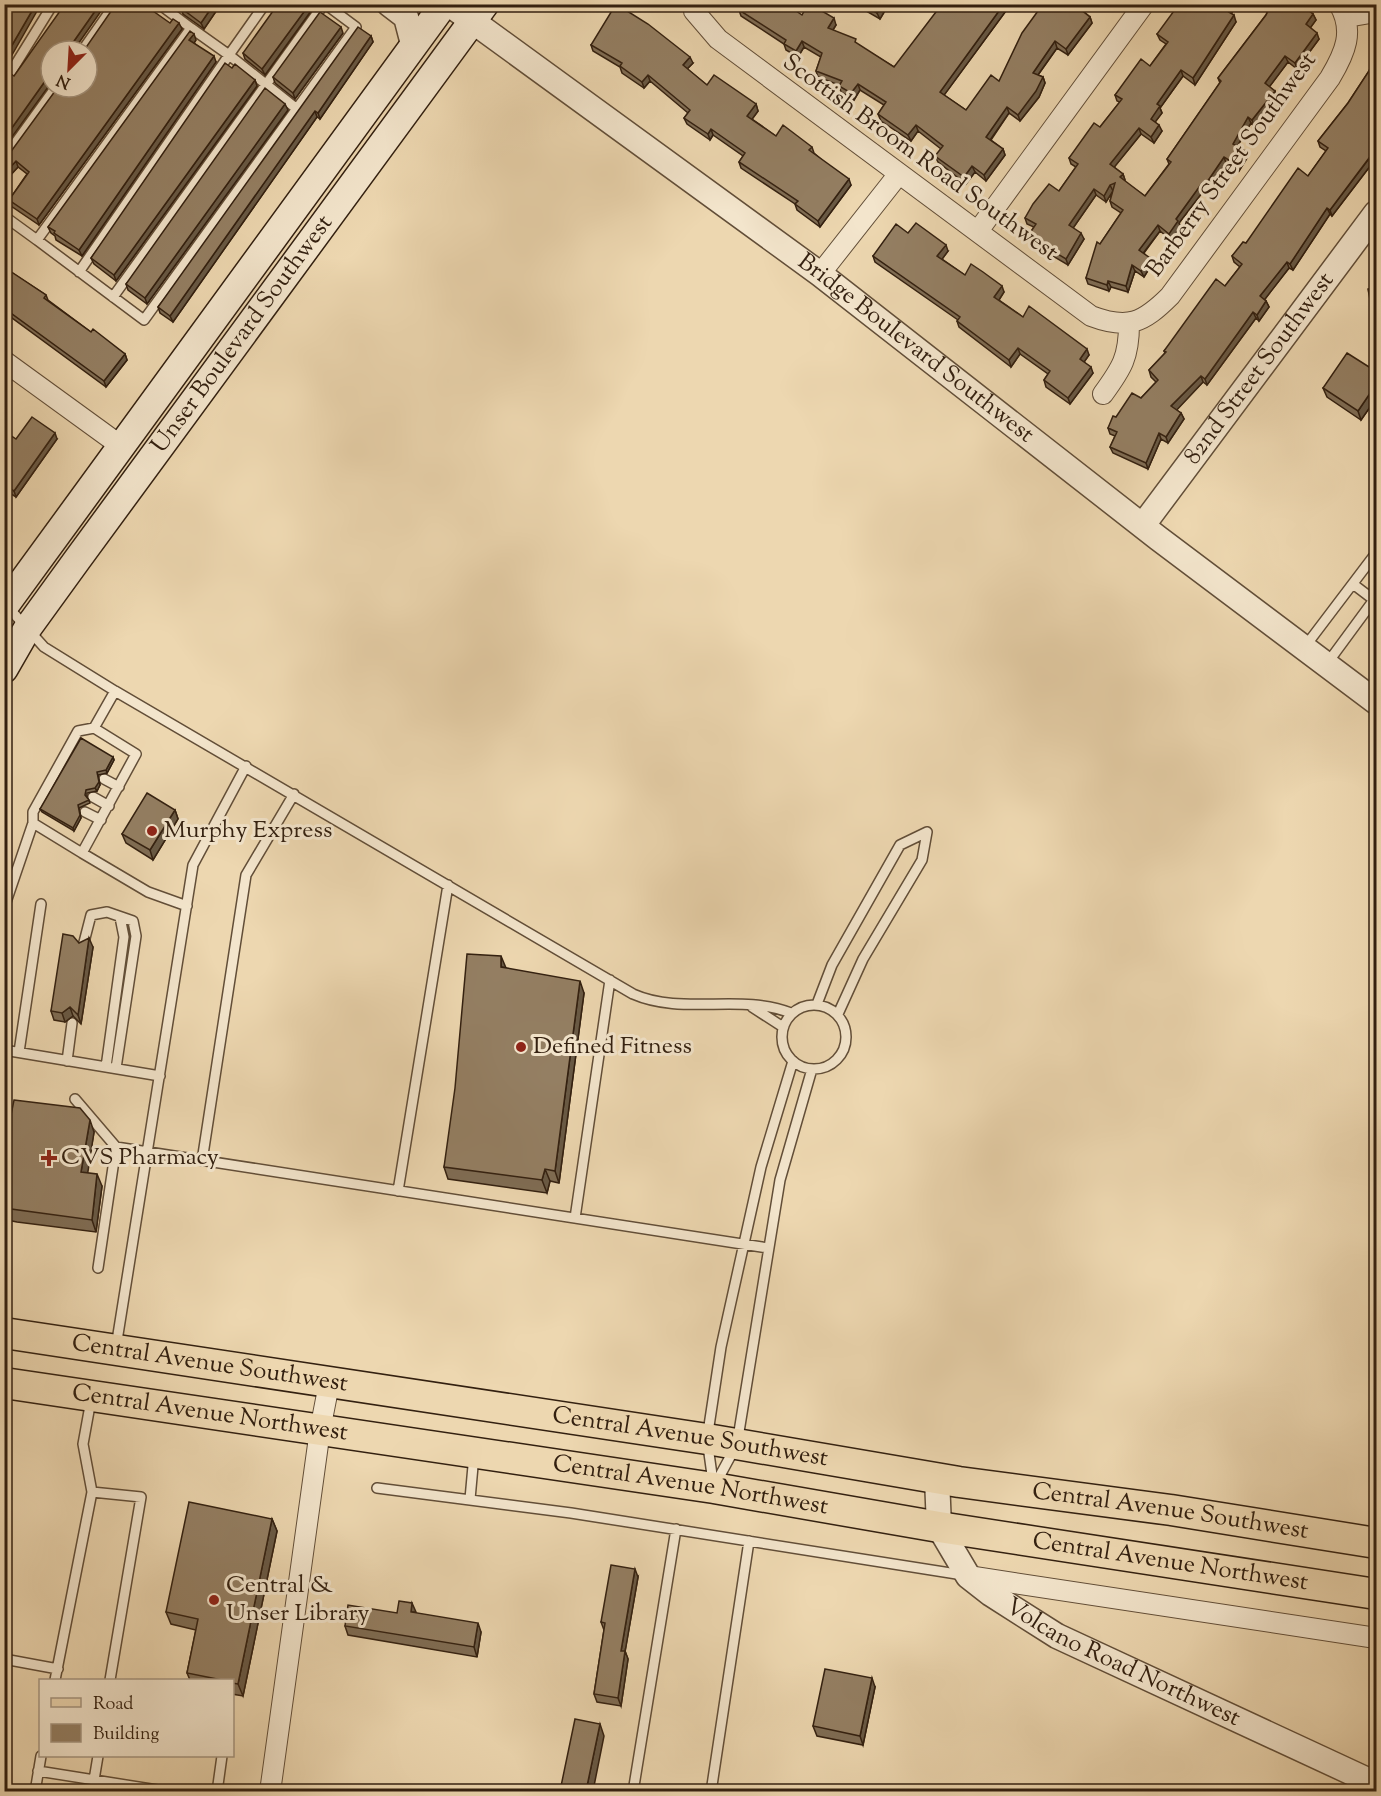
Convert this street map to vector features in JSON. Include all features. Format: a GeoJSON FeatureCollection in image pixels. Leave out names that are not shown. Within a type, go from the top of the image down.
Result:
{"type":"FeatureCollection","features":[{"type":"Feature","properties":{"kind":"main road","name":"Unser Boulevard Southwest"},"geometry":{"type":"LineString","coordinates":[[5,606],[413,44],[446,4]]}},
{"type":"Feature","properties":{"kind":"main road","name":"Unser Boulevard Southwest"},"geometry":{"type":"LineString","coordinates":[[4,669],[27,629],[479,14]]}},
{"type":"Feature","properties":{"kind":"main road","name":"Central Avenue Southwest"},"geometry":{"type":"LineString","coordinates":[[4,1333],[329,1384],[707,1439],[937,1478],[1171,1510],[1377,1543]]}},
{"type":"Feature","properties":{"kind":"main road","name":"Central Avenue Northwest"},"geometry":{"type":"LineString","coordinates":[[4,1383],[714,1488],[939,1527],[1377,1594]]}},
{"type":"Feature","properties":{"kind":"street"},"geometry":{"type":"LineString","coordinates":[[389,4],[406,17],[413,44]]}},
{"type":"Feature","properties":{"kind":"street","name":"Bridge Boulevard Southwest"},"geometry":{"type":"LineString","coordinates":[[446,4],[479,14],[820,274],[1143,525],[1377,702]]}},
{"type":"Feature","properties":{"kind":"street"},"geometry":{"type":"LineString","coordinates":[[978,231],[1144,4]]}},
{"type":"Feature","properties":{"kind":"street","name":"Scottish Broom Road Southwest"},"geometry":{"type":"LineString","coordinates":[[695,8],[718,39],[898,175],[978,231],[1091,316],[1108,323],[1129,324]]}},
{"type":"Feature","properties":{"kind":"street"},"geometry":{"type":"LineString","coordinates":[[1343,11],[1377,12]]}},
{"type":"Feature","properties":{"kind":"street","name":"Barberry Street Southwest"},"geometry":{"type":"LineString","coordinates":[[1129,324],[1152,314],[1170,296],[1330,78],[1345,47],[1348,35],[1343,11]]}},
{"type":"Feature","properties":{"kind":"street"},"geometry":{"type":"LineString","coordinates":[[820,274],[898,175]]}},
{"type":"Feature","properties":{"kind":"street","name":"82nd Street Southwest"},"geometry":{"type":"LineString","coordinates":[[1143,525],[1377,213]]}},
{"type":"Feature","properties":{"kind":"street"},"geometry":{"type":"LineString","coordinates":[[1102,394],[1121,369],[1129,349],[1129,324]]}},
{"type":"Feature","properties":{"kind":"street"},"geometry":{"type":"LineString","coordinates":[[8,370],[121,446]]}},
{"type":"Feature","properties":{"kind":"street"},"geometry":{"type":"LineString","coordinates":[[270,1791],[320,1430],[329,1384]]}},
{"type":"Feature","properties":{"kind":"street","name":"Volcano Road Northwest"},"geometry":{"type":"LineString","coordinates":[[937,1478],[939,1527],[968,1576],[991,1594],[1057,1636],[1377,1784]]}},
{"type":"Feature","properties":{"kind":"street","name":"Central Avenue Northwest"},"geometry":{"type":"LineString","coordinates":[[968,1576],[1377,1638]]}},
{"type":"Feature","properties":{"kind":"lane"},"geometry":{"type":"LineString","coordinates":[[4,83],[53,4]]}},
{"type":"Feature","properties":{"kind":"lane"},"geometry":{"type":"LineString","coordinates":[[90,39],[115,4]]}},
{"type":"Feature","properties":{"kind":"lane"},"geometry":{"type":"LineString","coordinates":[[159,4],[297,109]]}},
{"type":"Feature","properties":{"kind":"lane"},"geometry":{"type":"LineString","coordinates":[[79,272],[265,4]]}},
{"type":"Feature","properties":{"kind":"lane"},"geometry":{"type":"LineString","coordinates":[[4,216],[112,297],[144,320],[356,27],[324,4],[112,297]]}},
{"type":"Feature","properties":{"kind":"lane"},"geometry":{"type":"LineString","coordinates":[[37,240],[191,28]]}},
{"type":"Feature","properties":{"kind":"lane"},"geometry":{"type":"LineString","coordinates":[[4,159],[47,99]]}},
{"type":"Feature","properties":{"kind":"lane"},"geometry":{"type":"LineString","coordinates":[[1304,648],[1377,553]]}},
{"type":"Feature","properties":{"kind":"lane"},"geometry":{"type":"LineString","coordinates":[[1326,665],[1375,598],[1353,584]]}},
{"type":"Feature","properties":{"kind":"lane"},"geometry":{"type":"LineString","coordinates":[[5,606],[44,647],[115,691],[610,981],[652,1002],[747,1004],[776,1007],[791,1013]]}},
{"type":"Feature","properties":{"kind":"lane"},"geometry":{"type":"LineString","coordinates":[[94,728],[115,691]]}},
{"type":"Feature","properties":{"kind":"lane"},"geometry":{"type":"LineString","coordinates":[[4,908],[33,823],[33,812],[48,792],[67,758],[78,731],[94,728],[136,754],[82,853]]}},
{"type":"Feature","properties":{"kind":"lane"},"geometry":{"type":"LineString","coordinates":[[116,1350],[193,865],[246,766]]}},
{"type":"Feature","properties":{"kind":"lane"},"geometry":{"type":"LineString","coordinates":[[104,779],[119,788]]}},
{"type":"Feature","properties":{"kind":"lane"},"geometry":{"type":"LineString","coordinates":[[202,1161],[246,875],[294,794]]}},
{"type":"Feature","properties":{"kind":"lane"},"geometry":{"type":"LineString","coordinates":[[93,797],[109,806]]}},
{"type":"Feature","properties":{"kind":"lane"},"geometry":{"type":"LineString","coordinates":[[85,812],[100,820]]}},
{"type":"Feature","properties":{"kind":"lane"},"geometry":{"type":"LineString","coordinates":[[33,823],[148,892],[187,906]]}},
{"type":"Feature","properties":{"kind":"lane"},"geometry":{"type":"LineString","coordinates":[[817,1004],[832,965],[900,845],[927,832],[922,860],[864,959],[838,1014]]}},
{"type":"Feature","properties":{"kind":"lane"},"geometry":{"type":"LineString","coordinates":[[398,1191],[448,885]]}},
{"type":"Feature","properties":{"kind":"lane"},"geometry":{"type":"LineString","coordinates":[[19,1052],[41,904]]}},
{"type":"Feature","properties":{"kind":"lane"},"geometry":{"type":"LineString","coordinates":[[83,946],[91,915],[107,912],[133,921],[136,936],[111,1067]]}},
{"type":"Feature","properties":{"kind":"lane"},"geometry":{"type":"LineString","coordinates":[[575,1218],[610,981]]}},
{"type":"Feature","properties":{"kind":"lane"},"geometry":{"type":"LineString","coordinates":[[747,1004],[773,1019],[783,1028]]}},
{"type":"Feature","properties":{"kind":"lane"},"geometry":{"type":"LineString","coordinates":[[817,1004],[832,1009],[838,1014],[847,1035],[841,1055],[833,1063],[812,1069],[793,1061],[783,1046],[783,1028],[791,1013],[799,1008],[817,1004]]}},
{"type":"Feature","properties":{"kind":"lane"},"geometry":{"type":"LineString","coordinates":[[68,1060],[72,1023]]}},
{"type":"Feature","properties":{"kind":"lane"},"geometry":{"type":"LineString","coordinates":[[4,1050],[160,1076]]}},
{"type":"Feature","properties":{"kind":"lane"},"geometry":{"type":"LineString","coordinates":[[714,1488],[707,1439],[722,1347],[761,1167],[793,1061]]}},
{"type":"Feature","properties":{"kind":"lane"},"geometry":{"type":"LineString","coordinates":[[714,1488],[737,1444],[780,1180],[812,1069]]}},
{"type":"Feature","properties":{"kind":"lane"},"geometry":{"type":"LineString","coordinates":[[75,1099],[116,1147],[768,1248]]}},
{"type":"Feature","properties":{"kind":"lane"},"geometry":{"type":"LineString","coordinates":[[98,1268],[116,1147]]}},
{"type":"Feature","properties":{"kind":"lane"},"geometry":{"type":"LineString","coordinates":[[56,1679],[92,1492],[83,1444],[91,1397]]}},
{"type":"Feature","properties":{"kind":"lane"},"geometry":{"type":"LineString","coordinates":[[470,1499],[474,1453]]}},
{"type":"Feature","properties":{"kind":"lane"},"geometry":{"type":"LineString","coordinates":[[377,1488],[676,1529],[968,1576]]}},
{"type":"Feature","properties":{"kind":"lane"},"geometry":{"type":"LineString","coordinates":[[92,1492],[141,1497],[110,1679]]}},
{"type":"Feature","properties":{"kind":"lane"},"geometry":{"type":"LineString","coordinates":[[633,1791],[676,1529]]}},
{"type":"Feature","properties":{"kind":"lane"},"geometry":{"type":"LineString","coordinates":[[711,1791],[749,1541]]}},
{"type":"Feature","properties":{"kind":"lane"},"geometry":{"type":"LineString","coordinates":[[4,1659],[58,1669]]}},
{"type":"Feature","properties":{"kind":"lane"},"geometry":{"type":"LineString","coordinates":[[35,1791],[41,1757]]}},
{"type":"Feature","properties":{"kind":"lane"},"geometry":{"type":"LineString","coordinates":[[94,1780],[98,1757]]}},
{"type":"Feature","properties":{"kind":"lane"},"geometry":{"type":"LineString","coordinates":[[217,1791],[222,1757]]}},
{"type":"Feature","properties":{"kind":"lane"},"geometry":{"type":"LineString","coordinates":[[38,1772],[170,1791]]}},
{"type":"Feature","properties":{"kind":"building"},"geometry":{"type":"Polygon","coordinates":[[[4,4],[36,4],[4,59],[4,4]]]}},
{"type":"Feature","properties":{"kind":"building"},"geometry":{"type":"Polygon","coordinates":[[[65,4],[100,4],[75,39],[40,39],[65,4]]]}},
{"type":"Feature","properties":{"kind":"building"},"geometry":{"type":"Polygon","coordinates":[[[116,4],[143,4],[170,23],[173,19],[179,23],[37,219],[9,200],[29,172],[16,161],[4,174],[4,157],[7,157],[49,99],[99,99],[99,39],[92,39],[116,4]]]}},
{"type":"Feature","properties":{"kind":"building"},"geometry":{"type":"Polygon","coordinates":[[[183,4],[214,4],[201,23],[181,8],[183,4]]]}},
{"type":"Feature","properties":{"kind":"building"},"geometry":{"type":"Polygon","coordinates":[[[278,4],[309,5],[262,69],[243,53],[278,4]]]}},
{"type":"Feature","properties":{"kind":"building"},"geometry":{"type":"Polygon","coordinates":[[[616,4],[648,24],[690,57],[683,65],[707,85],[714,75],[756,104],[747,116],[776,136],[783,125],[812,147],[809,150],[849,179],[818,221],[795,204],[798,201],[739,162],[745,153],[711,129],[708,134],[684,118],[690,110],[648,75],[642,82],[620,66],[622,63],[591,45],[616,4]]]}},
{"type":"Feature","properties":{"kind":"building"},"geometry":{"type":"Polygon","coordinates":[[[743,4],[786,4],[802,15],[810,4],[834,18],[828,28],[856,39],[855,42],[894,67],[942,4],[952,11],[958,4],[1004,4],[940,92],[966,110],[991,75],[999,81],[1022,33],[1043,4],[1083,4],[1080,9],[1090,17],[1066,49],[1055,41],[1033,73],[1043,77],[1036,91],[1018,115],[1007,107],[986,137],[1003,149],[984,175],[972,166],[964,177],[935,156],[943,146],[916,125],[908,135],[878,114],[886,102],[858,84],[851,93],[839,86],[842,81],[816,71],[822,53],[802,41],[796,51],[784,44],[786,40],[739,10],[743,4]]]}},
{"type":"Feature","properties":{"kind":"building"},"geometry":{"type":"Polygon","coordinates":[[[862,4],[883,4],[877,13],[862,4]]]}},
{"type":"Feature","properties":{"kind":"building"},"geometry":{"type":"Polygon","coordinates":[[[1179,4],[1231,4],[1227,11],[1234,15],[1193,78],[1181,70],[1157,104],[1160,106],[1151,119],[1159,125],[1151,137],[1139,128],[1110,164],[1123,174],[1120,177],[1145,196],[1171,162],[1167,159],[1221,81],[1218,78],[1266,15],[1270,7],[1267,4],[1300,4],[1313,14],[1306,24],[1317,33],[1295,63],[1285,56],[1265,83],[1275,91],[1252,120],[1248,117],[1233,144],[1245,151],[1237,165],[1224,157],[1205,185],[1202,183],[1176,219],[1178,221],[1169,234],[1158,225],[1139,250],[1150,258],[1141,271],[1132,265],[1126,286],[1108,281],[1107,285],[1086,278],[1097,242],[1100,244],[1123,210],[1110,201],[1115,183],[1110,185],[1104,196],[1094,189],[1069,225],[1081,233],[1066,259],[1028,236],[1036,224],[1025,218],[1049,184],[1059,191],[1078,164],[1069,158],[1094,123],[1100,127],[1122,99],[1115,95],[1141,59],[1150,66],[1168,42],[1157,34],[1179,4]]]}},
{"type":"Feature","properties":{"kind":"building"},"geometry":{"type":"Polygon","coordinates":[[[320,12],[341,27],[293,93],[273,77],[320,12]]]}},
{"type":"Feature","properties":{"kind":"building"},"geometry":{"type":"Polygon","coordinates":[[[358,27],[371,36],[318,113],[315,111],[170,316],[158,307],[358,27]]]}},
{"type":"Feature","properties":{"kind":"building"},"geometry":{"type":"Polygon","coordinates":[[[190,31],[194,34],[189,40],[214,56],[79,250],[48,227],[190,31]]]}},
{"type":"Feature","properties":{"kind":"building"},"geometry":{"type":"Polygon","coordinates":[[[39,41],[39,90],[4,139],[4,81],[11,74],[14,76],[39,41]]]}},
{"type":"Feature","properties":{"kind":"building"},"geometry":{"type":"Polygon","coordinates":[[[1377,51],[1377,148],[1330,210],[1327,208],[1290,264],[1287,262],[1260,296],[1266,301],[1257,315],[1253,312],[1205,379],[1201,376],[1171,406],[1181,413],[1166,437],[1159,433],[1146,463],[1110,447],[1117,432],[1108,428],[1113,416],[1116,417],[1132,393],[1141,398],[1158,380],[1149,370],[1166,352],[1164,351],[1216,279],[1225,286],[1242,264],[1232,256],[1243,242],[1246,243],[1298,168],[1308,176],[1328,148],[1318,141],[1348,103],[1369,71],[1377,51]]]}},
{"type":"Feature","properties":{"kind":"building"},"geometry":{"type":"Polygon","coordinates":[[[225,63],[232,68],[235,64],[255,80],[114,275],[91,258],[225,63]]]}},
{"type":"Feature","properties":{"kind":"building"},"geometry":{"type":"Polygon","coordinates":[[[265,88],[285,104],[145,298],[126,284],[265,88]]]}},
{"type":"Feature","properties":{"kind":"building"},"geometry":{"type":"Polygon","coordinates":[[[916,223],[946,245],[937,256],[965,275],[971,264],[1002,286],[994,297],[1023,317],[1029,306],[1087,349],[1080,359],[1091,367],[1068,398],[1044,380],[1050,371],[1018,348],[1009,360],[957,321],[960,317],[873,256],[896,224],[908,233],[916,223]]]}},
{"type":"Feature","properties":{"kind":"building"},"geometry":{"type":"Polygon","coordinates":[[[4,265],[46,295],[44,298],[91,332],[93,329],[125,354],[104,381],[4,308],[4,265]]]}},
{"type":"Feature","properties":{"kind":"building"},"geometry":{"type":"Polygon","coordinates":[[[1377,287],[1377,335],[1368,289],[1377,287]]]}},
{"type":"Feature","properties":{"kind":"building"},"geometry":{"type":"Polygon","coordinates":[[[1347,353],[1377,372],[1377,383],[1358,411],[1323,388],[1347,353]]]}},
{"type":"Feature","properties":{"kind":"building"},"geometry":{"type":"Polygon","coordinates":[[[32,417],[55,433],[14,491],[4,485],[4,442],[10,435],[16,439],[32,417]]]}},
{"type":"Feature","properties":{"kind":"building","name":"Murphy Express"},"geometry":{"type":"Polygon","coordinates":[[[81,738],[113,757],[106,770],[97,772],[99,782],[95,788],[86,790],[85,795],[89,800],[78,805],[80,815],[73,828],[40,809],[81,738]]]}},
{"type":"Feature","properties":{"kind":"building","name":"Murphy Express"},"geometry":{"type":"Polygon","coordinates":[[[147,793],[175,810],[150,850],[122,834],[147,793]]]}},
{"type":"Feature","properties":{"kind":"building"},"geometry":{"type":"Polygon","coordinates":[[[63,934],[73,936],[79,943],[89,938],[78,1015],[70,1007],[62,1013],[51,1011],[63,934]]]}},
{"type":"Feature","properties":{"kind":"building","name":"Defined Fitness"},"geometry":{"type":"Polygon","coordinates":[[[467,954],[501,956],[501,967],[580,981],[555,1171],[545,1169],[542,1180],[444,1167],[455,1088],[467,954]]]}},
{"type":"Feature","properties":{"kind":"building","name":"CVS Pharmacy"},"geometry":{"type":"Polygon","coordinates":[[[14,1100],[80,1108],[90,1120],[81,1172],[97,1174],[92,1220],[4,1208],[4,1150],[14,1100]]]}},
{"type":"Feature","properties":{"kind":"building"},"geometry":{"type":"Polygon","coordinates":[[[189,1502],[272,1519],[238,1684],[234,1683],[234,1679],[217,1679],[187,1673],[198,1619],[166,1612],[189,1502]]]}},
{"type":"Feature","properties":{"kind":"building"},"geometry":{"type":"Polygon","coordinates":[[[611,1565],[635,1569],[621,1651],[625,1651],[618,1698],[594,1694],[605,1623],[601,1622],[611,1565]]]}},
{"type":"Feature","properties":{"kind":"building"},"geometry":{"type":"Polygon","coordinates":[[[399,1601],[412,1603],[411,1612],[478,1623],[474,1647],[345,1626],[348,1605],[397,1613],[399,1601]]]}},
{"type":"Feature","properties":{"kind":"building"},"geometry":{"type":"Polygon","coordinates":[[[825,1669],[872,1678],[860,1736],[813,1726],[825,1669]]]}},
{"type":"Feature","properties":{"kind":"building"},"geometry":{"type":"Polygon","coordinates":[[[575,1719],[600,1724],[586,1791],[560,1791],[575,1719]]]}},
{"type":"Feature","properties":{"kind":"place","name":"Murphy Express"},"geometry":{"type":"Point","coordinates":[152,831]}},
{"type":"Feature","properties":{"kind":"place","name":"Defined Fitness"},"geometry":{"type":"Point","coordinates":[521,1047]}},
{"type":"Feature","properties":{"kind":"place","name":"CVS Pharmacy"},"geometry":{"type":"Point","coordinates":[49,1158]}},
{"type":"Feature","properties":{"kind":"place","name":"Central & Unser Library"},"geometry":{"type":"Point","coordinates":[214,1600]}}]}
